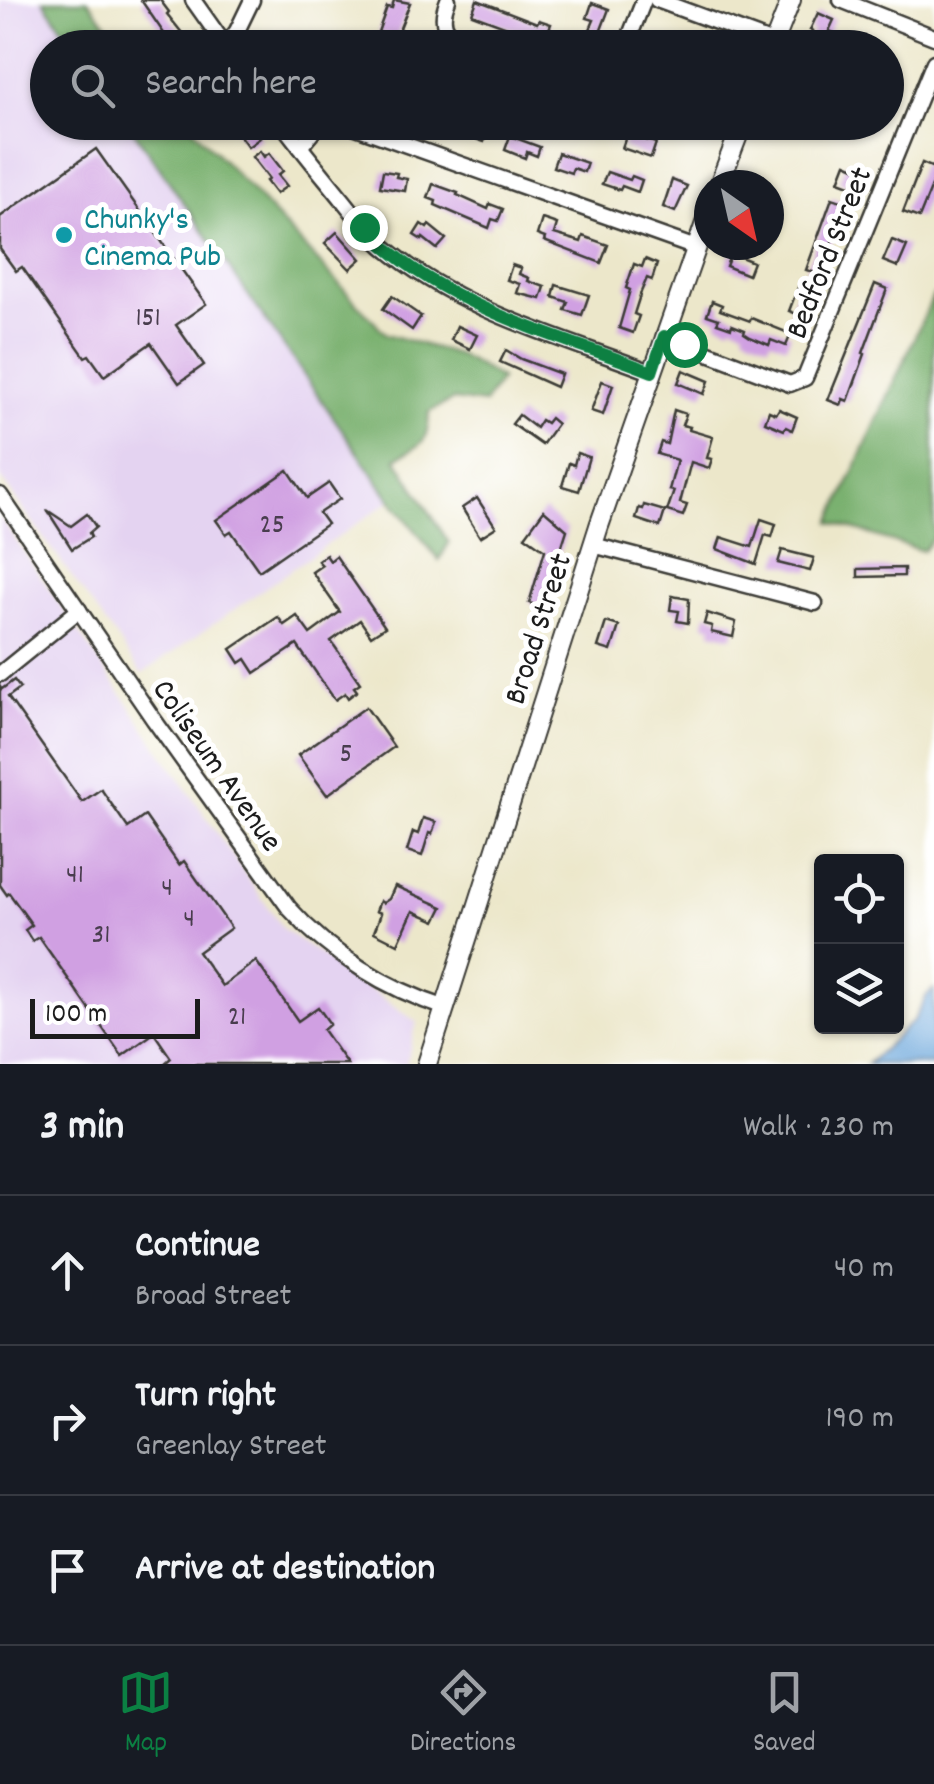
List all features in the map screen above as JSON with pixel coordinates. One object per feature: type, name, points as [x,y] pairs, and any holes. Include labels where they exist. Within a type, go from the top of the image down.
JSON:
[{"type":"main road","points":[[779,30],[792,0]]},
{"type":"main road","points":[[725,170],[736,140]]},
{"type":"main road","name":"Broad Street","points":[[428,1064],[593,545],[694,254]]},
{"type":"street","points":[[193,0],[215,30]]},
{"type":"street","points":[[238,30],[252,0]]},
{"type":"street","points":[[448,0],[442,15],[448,30]]},
{"type":"street","points":[[632,30],[644,0]]},
{"type":"street","points":[[657,0],[734,30]]},
{"type":"street","points":[[841,0],[934,37]]},
{"type":"street","name":"Bedford Street","points":[[904,135],[934,62]]},
{"type":"street","points":[[294,140],[380,244],[444,289],[517,322],[652,372]]},
{"type":"street","points":[[300,148],[306,140]]},
{"type":"street","points":[[393,140],[694,247]]},
{"type":"street","name":"Bedford Street","points":[[664,336],[790,384],[805,378],[902,140]]},
{"type":"street","name":"Coliseum Avenue","points":[[0,495],[269,882],[305,926],[341,954],[414,998],[446,1008]]},
{"type":"street","points":[[593,545],[815,603]]},
{"type":"street","points":[[0,674],[79,610]]},
{"type":"shaded area","points":[[0,0],[43,0],[64,30],[30,30],[30,140],[140,140],[391,500],[142,674],[0,477]]},
{"type":"shaded area","points":[[0,517],[283,929],[417,1022],[406,1064],[0,1064]]},
{"type":"green space","points":[[43,0],[88,0],[111,30],[64,30]]},
{"type":"green space","points":[[140,140],[204,140],[386,334],[459,355],[501,379],[484,404],[453,400],[429,412],[422,441],[396,458],[449,543],[439,560],[391,500]]},
{"type":"green space","points":[[934,294],[934,537],[923,551],[831,522]]},
{"type":"water","points":[[934,989],[934,1064],[867,1064],[899,1034],[904,1034]]},
{"type":"building","points":[[141,0],[160,0],[180,30],[162,30]]},
{"type":"building","points":[[394,0],[410,3],[399,30],[379,30],[387,7],[392,8]]},
{"type":"building","points":[[477,0],[537,23],[539,20],[551,24],[549,30],[515,30],[472,14]]},
{"type":"building","points":[[592,3],[609,9],[601,30],[590,30],[594,20],[587,18]]},
{"type":"building","points":[[818,13],[834,20],[829,30],[810,30]]},
{"type":"building","points":[[509,140],[540,147],[537,156],[527,152],[525,158],[505,150]]},
{"type":"building","points":[[625,140],[656,143],[651,158],[622,148]]},
{"type":"building","points":[[96,149],[206,304],[176,325],[204,365],[179,383],[151,343],[104,376],[89,355],[85,357],[22,267],[16,271],[0,249],[0,217]]},
{"type":"building","points":[[260,151],[264,157],[269,153],[283,171],[278,175],[287,186],[276,194],[252,157]]},
{"type":"building","points":[[558,153],[587,163],[584,172],[573,168],[571,173],[553,167]]},
{"type":"building","points":[[846,163],[862,170],[855,187],[839,181]]},
{"type":"building","points":[[922,163],[934,168],[934,181],[919,218],[903,212]]},
{"type":"building","points":[[383,171],[407,179],[405,191],[380,187]]},
{"type":"building","points":[[607,172],[642,180],[638,192],[602,184]]},
{"type":"building","points":[[672,180],[687,186],[675,212],[663,207]]},
{"type":"building","points":[[433,184],[488,209],[490,204],[503,209],[498,221],[492,219],[489,228],[435,205],[436,201],[428,198]]},
{"type":"building","points":[[832,198],[847,203],[819,274],[806,270]]},
{"type":"building","points":[[542,219],[557,224],[554,234],[581,242],[583,236],[608,245],[601,263],[544,241],[537,235]]},
{"type":"building","points":[[421,224],[427,228],[429,225],[446,239],[437,249],[414,235]]},
{"type":"building","points":[[337,232],[361,259],[350,269],[325,243]]},
{"type":"building","points":[[892,240],[907,246],[898,267],[883,261]]},
{"type":"building","points":[[645,259],[657,264],[652,280],[647,278],[641,292],[633,333],[619,328],[634,264],[642,267]]},
{"type":"building","points":[[728,260],[753,262],[748,275],[726,266]]},
{"type":"building","points":[[512,265],[521,268],[519,274],[528,281],[545,287],[541,299],[517,293],[520,284],[507,280]]},
{"type":"building","points":[[875,284],[887,289],[848,401],[843,399],[841,405],[828,400]]},
{"type":"building","points":[[556,285],[589,295],[582,315],[565,310],[568,302],[553,297]]},
{"type":"building","points":[[799,285],[808,289],[806,295],[810,296],[802,316],[789,311]]},
{"type":"building","points":[[392,296],[421,316],[412,330],[383,309]]},
{"type":"building","points":[[712,301],[722,305],[720,310],[791,334],[786,346],[771,340],[769,345],[750,337],[745,330],[717,323],[719,319],[707,315]]},
{"type":"building","points":[[457,326],[477,335],[470,349],[451,340]]},
{"type":"building","points":[[506,350],[561,374],[556,387],[500,362]]},
{"type":"building","points":[[683,370],[709,381],[704,394],[678,383]]},
{"type":"building","points":[[602,381],[613,385],[603,415],[591,411]]},
{"type":"building","points":[[779,409],[797,417],[792,430],[765,422],[769,411],[776,414]]},
{"type":"building","points":[[674,410],[686,414],[682,425],[690,427],[689,430],[713,437],[707,458],[712,459],[709,468],[691,462],[680,503],[687,505],[683,516],[667,511],[674,491],[669,490],[677,460],[657,454],[661,442],[667,444]]},
{"type":"building","points":[[519,415],[536,428],[541,420],[546,423],[550,418],[557,424],[542,445],[512,424]]},
{"type":"building","points":[[577,453],[589,457],[579,491],[562,486],[569,463],[574,465]]},
{"type":"building","points":[[288,470],[307,498],[329,483],[340,499],[319,513],[327,524],[259,571],[231,531],[226,534],[216,520]]},
{"type":"building","points":[[477,498],[496,527],[480,537],[462,508]]},
{"type":"building","points":[[644,505],[665,511],[660,527],[636,519]]},
{"type":"building","points":[[47,510],[71,526],[87,514],[96,527],[89,533],[91,537],[72,549]]},
{"type":"building","points":[[544,510],[567,530],[542,607],[529,603],[545,550],[525,536]]},
{"type":"building","points":[[761,519],[776,524],[772,537],[765,535],[756,564],[717,549],[721,537],[752,547]]},
{"type":"building","points":[[782,550],[814,558],[810,571],[778,563]]},
{"type":"building","points":[[326,555],[330,561],[336,556],[385,627],[371,636],[360,620],[331,641],[360,683],[348,698],[345,693],[335,700],[297,645],[255,673],[246,659],[240,663],[231,649],[278,617],[284,625],[297,616],[310,634],[340,612],[312,572],[322,565],[318,561]]},
{"type":"building","points":[[904,568],[904,576],[858,577],[858,569]]},
{"type":"building","points":[[672,596],[689,599],[688,623],[677,621],[679,611],[670,610]]},
{"type":"building","points":[[707,613],[736,622],[733,637],[711,632],[712,626],[704,624]]},
{"type":"building","points":[[606,622],[619,626],[611,651],[598,647]]},
{"type":"building","points":[[14,680],[20,688],[8,697],[82,802],[101,789],[128,828],[145,816],[179,865],[184,861],[231,928],[198,952],[222,986],[256,961],[298,1021],[318,1007],[330,1024],[323,1030],[347,1064],[164,1064],[171,1058],[154,1033],[122,1056],[39,937],[32,941],[25,930],[32,925],[0,885],[0,686],[2,689]]},
{"type":"building","points":[[366,707],[394,747],[327,795],[298,755]]},
{"type":"building","points":[[423,818],[436,822],[422,856],[407,851]]},
{"type":"building","points":[[395,886],[443,907],[436,921],[413,911],[398,944],[374,932],[381,913],[376,911],[380,901],[389,899]]},
{"type":"place","name":"Chunky's Cinema Pub","points":[[64,235]]},
{"type":"route","points":[[364,227],[380,244],[444,289],[517,322],[652,372],[664,336],[684,344]]}]
